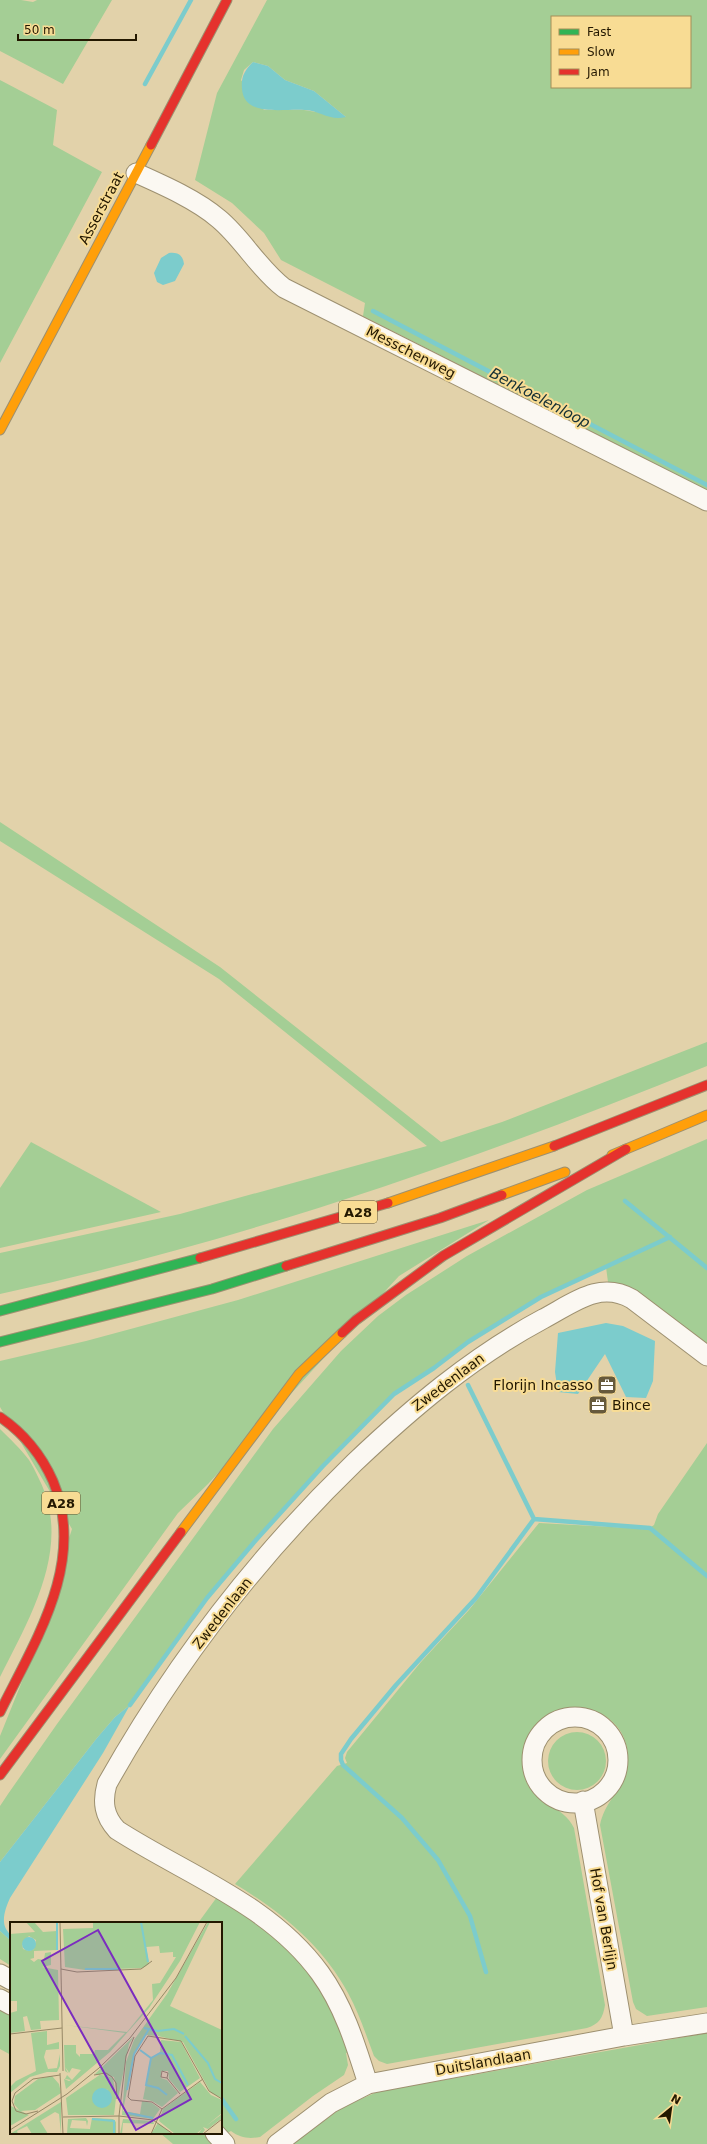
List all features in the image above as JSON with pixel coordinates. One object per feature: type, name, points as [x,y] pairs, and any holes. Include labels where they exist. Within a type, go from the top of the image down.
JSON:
[{"type":"main road","name":"Asserstraat","points":[[0,430],[227,0]]},
{"type":"main road","name":"A28","points":[[0,1311],[152,1273],[353,1213],[431,1188],[630,1117],[707,1085]]},
{"type":"main road","name":"A28","points":[[0,1342],[220,1286],[440,1218],[626,1149],[707,1115]]},
{"type":"main road","name":"A28","points":[[0,1774],[299,1374],[356,1320],[443,1256],[626,1149]]},
{"type":"main road","name":"A28","points":[[0,1417],[14,1426],[30,1442],[45,1461],[59,1498],[64,1519],[65,1540],[59,1576],[48,1608],[0,1712]]},
{"type":"street","name":"Messchenweg","points":[[136,173],[167,187],[220,219],[270,277],[284,288],[707,501]]},
{"type":"street","name":"Zwedenlaan","points":[[368,2084],[353,2038],[342,2012],[321,1974],[308,1958],[291,1939],[261,1915],[117,1830],[110,1822],[106,1814],[104,1795],[106,1784],[164,1691],[213,1622],[273,1549],[318,1498],[394,1425],[462,1369],[519,1332],[588,1295],[604,1291],[622,1293],[632,1299],[707,1356]]},
{"type":"street","points":[[573,1717],[586,1718],[598,1724],[608,1732],[615,1744],[618,1757],[617,1771],[611,1783],[602,1793],[589,1800],[583,1801],[574,1803],[560,1800],[547,1792],[538,1781],[533,1766],[533,1751],[538,1738],[548,1726],[560,1719],[573,1717]]},
{"type":"street","name":"Hof van Berlijn","points":[[583,1801],[624,2036]]},
{"type":"street","points":[[0,1974],[10,1979]]},
{"type":"street","points":[[0,1998],[10,2004]]},
{"type":"street","name":"Duitslandlaan","points":[[277,2144],[331,2103],[368,2084],[624,2036],[707,2023]]},
{"type":"street","points":[[216,2134],[225,2144]]},
{"type":"green space","points":[[0,0],[21,0],[33,2],[37,0],[112,0],[63,84],[0,51]]},
{"type":"green space","points":[[267,0],[707,0],[707,490],[363,316],[365,303],[281,260],[264,233],[232,203],[195,180],[217,93]],"holes":[[[253,62],[268,66],[285,80],[314,91],[346,117],[304,110],[264,110],[241,80],[244,70]]]},
{"type":"green space","points":[[0,80],[57,110],[53,145],[102,172],[0,363]]},
{"type":"green space","points":[[0,822],[220,967],[441,1142],[502,1122],[707,1042],[707,1066],[534,1133],[358,1195],[270,1223],[180,1249],[90,1273],[0,1294],[0,1253],[180,1214],[427,1146],[219,979],[0,841]]},
{"type":"green space","points":[[707,1139],[707,1346],[631,1288],[621,1284],[608,1282],[606,1267],[574,1280],[522,1307],[394,1394],[323,1466],[256,1540],[207,1598],[130,1705],[115,1717],[97,1738],[0,1862],[0,1806],[8,1794],[57,1724],[273,1429],[341,1351],[378,1316],[406,1295],[467,1256],[587,1190]]},
{"type":"green space","points":[[31,1142],[161,1212],[0,1248],[0,1188]]},
{"type":"green space","points":[[489,1220],[399,1276],[208,1484],[178,1513],[0,1759],[0,1736],[25,1674],[72,1529],[0,1407],[0,1361],[86,1341],[238,1300]]},
{"type":"green space","points":[[0,1429],[29,1460],[39,1479],[48,1504],[51,1530],[50,1555],[44,1581],[24,1630],[0,1677]]},
{"type":"green space","points":[[707,1443],[707,2007],[647,2016],[636,2009],[633,2002],[600,1825],[603,1815],[621,1785],[627,1769],[628,1759],[623,1735],[610,1719],[591,1710],[570,1709],[550,1714],[534,1727],[524,1747],[524,1774],[532,1791],[562,1813],[574,1828],[605,2005],[602,2017],[595,2025],[587,2028],[387,2064],[379,2061],[374,2056],[359,2016],[348,1993],[326,1960],[299,1931],[284,1918],[235,1884],[337,1766],[347,1763],[345,1758],[347,1752],[421,1662],[469,1610],[539,1523],[648,1529],[654,1525],[658,1514]]},
{"type":"green space","points":[[571,1732],[583,1732],[598,1740],[606,1755],[606,1767],[598,1782],[583,1790],[571,1790],[556,1782],[548,1767],[548,1755],[556,1740]]},
{"type":"green space","points":[[217,1897],[264,1927],[306,1968],[334,2011],[351,2052],[346,2053],[348,2065],[344,2075],[313,2096],[260,2137],[245,2137],[231,2131],[227,2133],[222,2128],[222,1922],[199,1922]]},
{"type":"green space","points":[[0,1931],[10,1940],[10,1965],[0,1959]]},
{"type":"green space","points":[[0,2003],[10,2008],[10,2054],[0,2049]]},
{"type":"green space","points":[[707,2033],[707,2144],[292,2144],[343,2107],[377,2092]]},
{"type":"green space","points":[[161,2134],[204,2134],[214,2144],[173,2144]]},
{"type":"water","points":[[253,62],[268,66],[285,80],[314,91],[346,117],[335,118],[305,110],[267,110],[250,104],[244,98],[242,81],[245,71]]},
{"type":"water","points":[[169,253],[180,255],[184,264],[175,281],[163,285],[157,282],[154,273],[161,258]]},
{"type":"water","points":[[606,1323],[623,1326],[655,1341],[653,1381],[646,1398],[626,1397],[605,1354],[578,1394],[558,1392],[555,1372],[558,1333]]},
{"type":"water","points":[[130,1705],[103,1753],[10,1898],[6,1909],[4,1922],[10,1936],[10,1940],[0,1931],[0,1862],[115,1717]]},
{"type":"waterway","points":[[145,84],[191,0]]},
{"type":"waterway","name":"Benkoelenloop","points":[[373,311],[707,485]]},
{"type":"waterway","points":[[625,1201],[707,1268]]},
{"type":"waterway","points":[[130,1705],[207,1598],[256,1540],[323,1466],[394,1394],[434,1368],[468,1342],[541,1297],[670,1237]]},
{"type":"waterway","points":[[468,1385],[534,1519],[650,1528],[707,1576]]},
{"type":"waterway","points":[[486,1972],[470,1916],[438,1860],[402,1818],[343,1765],[341,1754],[351,1739],[396,1685],[476,1598],[534,1519]]},
{"type":"waterway","points":[[222,2099],[236,2119]]},
{"type":"traffic: fast","points":[[0,1311],[200,1258]]},
{"type":"traffic: fast","points":[[0,1342],[212,1289],[286,1266]]},
{"type":"traffic: slow","points":[[0,430],[151,145]]},
{"type":"traffic: slow","points":[[612,1155],[707,1115]]},
{"type":"traffic: slow","points":[[388,1203],[554,1146]]},
{"type":"traffic: slow","points":[[502,1195],[565,1172]]},
{"type":"traffic: slow","points":[[181,1532],[299,1374],[342,1333]]},
{"type":"traffic: jam","points":[[151,145],[227,0]]},
{"type":"traffic: jam","points":[[554,1146],[707,1085]]},
{"type":"traffic: jam","points":[[342,1333],[356,1320],[443,1256],[626,1149]]},
{"type":"traffic: jam","points":[[286,1266],[440,1218],[502,1195]]},
{"type":"traffic: jam","points":[[200,1258],[388,1203]]},
{"type":"traffic: jam","points":[[0,1417],[25,1438],[38,1453],[48,1471],[53,1481],[62,1511],[64,1541],[60,1571],[52,1600],[41,1629],[0,1712]]},
{"type":"traffic: jam","points":[[0,1775],[181,1532]]},
{"type":"place","name":"Florijn Incasso","points":[[607,1385]]},
{"type":"place","name":"Bince","points":[[598,1405]]}]
